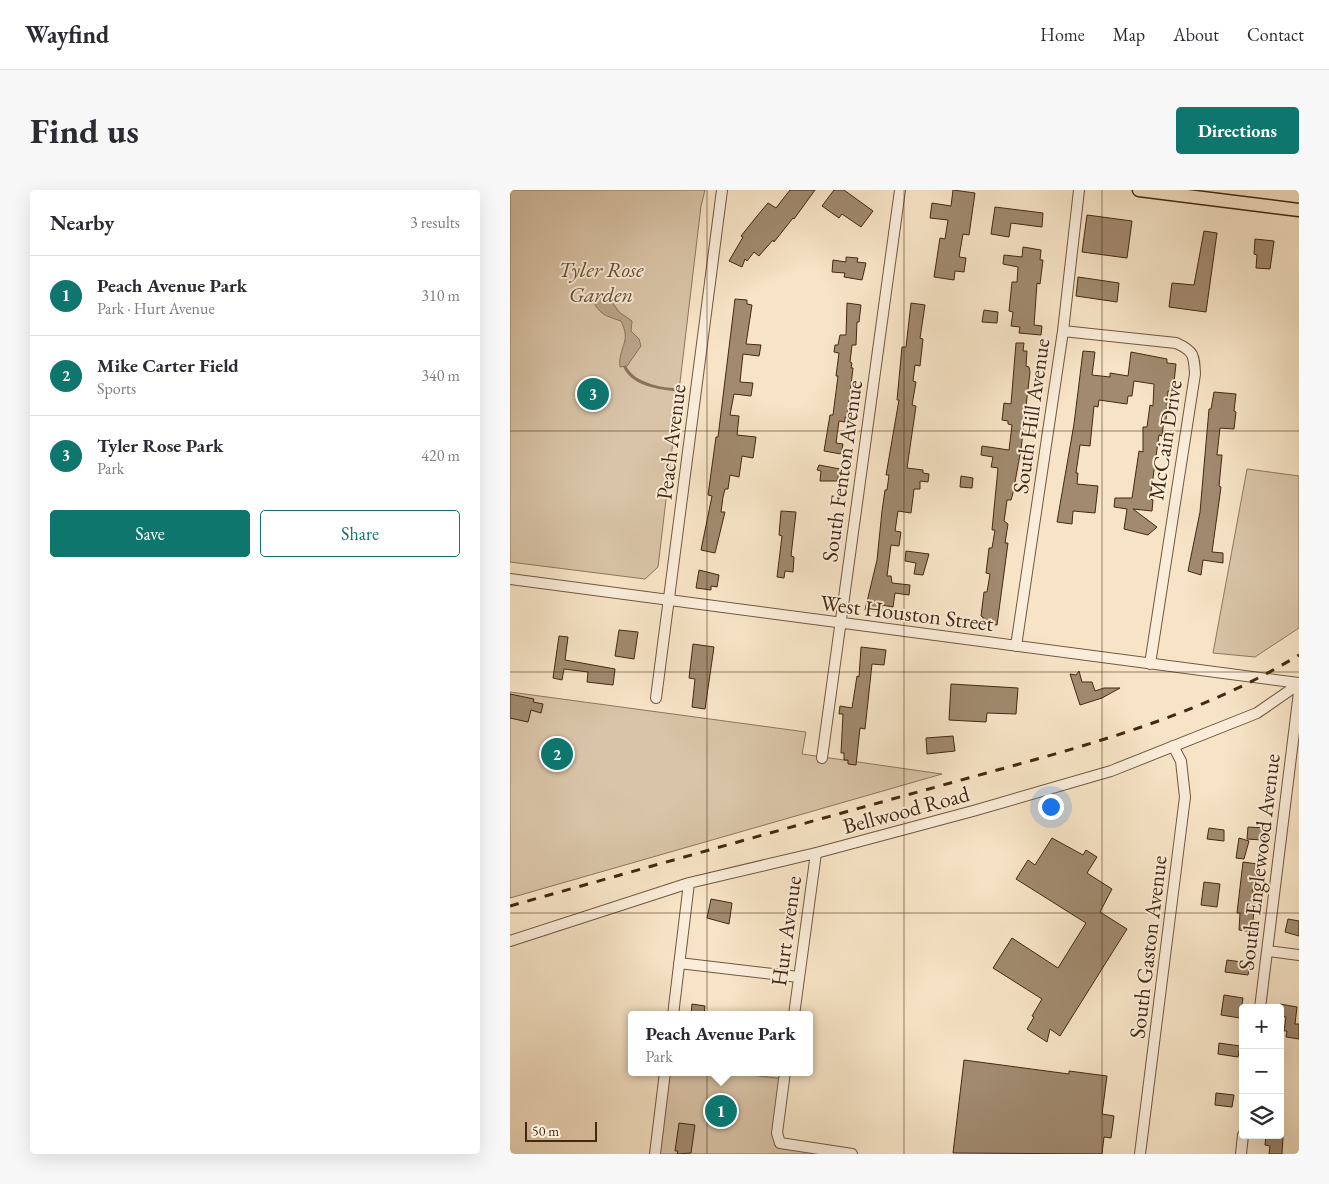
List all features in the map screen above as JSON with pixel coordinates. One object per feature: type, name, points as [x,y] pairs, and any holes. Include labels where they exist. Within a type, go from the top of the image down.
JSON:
[{"type":"main road","points":[[1139,190],[1299,210]]},
{"type":"street","name":"Peach Avenue","points":[[656,698],[722,190]]},
{"type":"street","name":"South Fenton Avenue","points":[[822,758],[839,623],[900,190]]},
{"type":"street","name":"South Hill Avenue","points":[[1016,646],[1063,331],[1079,190]]},
{"type":"street","name":"McCain Drive","points":[[1063,331],[1176,343],[1189,348],[1194,358],[1194,374],[1150,664]]},
{"type":"street","name":"West Houston Street","points":[[510,579],[1299,683]]},
{"type":"street","name":"Bellwood Road","points":[[510,941],[689,882],[816,853],[973,811],[1111,771],[1257,713],[1299,683]]},
{"type":"street","name":"South Englewood Avenue","points":[[1261,1004],[1299,692]]},
{"type":"street","name":"South Gaston Avenue","points":[[1140,1154],[1185,797],[1180,761],[1173,746]]},
{"type":"street","name":"Hurt Avenue","points":[[795,1011],[816,853]]},
{"type":"street","points":[[673,1011],[689,882]]},
{"type":"street","points":[[1268,951],[1299,955]]},
{"type":"street","points":[[679,963],[799,977]]},
{"type":"street","points":[[655,1154],[665,1076]]},
{"type":"street","points":[[784,1076],[777,1134],[780,1144],[852,1154]]},
{"type":"street","points":[[1241,1154],[1243,1139]]},
{"type":"green space","name":"Tyler Rose Garden","points":[[510,190],[705,190],[701,206],[658,567],[645,579],[510,562]]},
{"type":"green space","points":[[1247,469],[1299,476],[1299,628],[1255,657],[1213,653]]},
{"type":"green space","points":[[510,692],[806,732],[802,754],[942,774],[510,898]]},
{"type":"green space","points":[[665,1076],[760,1076],[784,1079],[780,1143],[851,1154],[655,1154]]},
{"type":"shaded area","points":[[597,295],[610,299],[619,312],[632,321],[631,331],[639,339],[641,346],[627,366],[620,367],[625,340],[624,328],[621,321],[600,312],[595,305]]},
{"type":"building","points":[[790,190],[815,190],[794,219],[759,256],[754,252],[747,261],[745,259],[742,267],[729,261],[743,237],[741,236],[768,203],[776,208]]},
{"type":"building","points":[[834,190],[844,190],[873,211],[861,227],[842,214],[839,218],[822,206]]},
{"type":"building","points":[[953,190],[975,193],[969,235],[963,234],[959,257],[966,258],[964,272],[955,271],[954,280],[934,277],[940,238],[945,239],[948,220],[930,218],[932,203],[951,206]]},
{"type":"building","points":[[995,207],[1043,213],[1042,227],[1011,223],[1009,237],[991,234]]},
{"type":"building","points":[[1087,215],[1132,221],[1127,258],[1082,252]]},
{"type":"building","points":[[1204,231],[1217,233],[1206,312],[1169,307],[1172,283],[1194,285]]},
{"type":"building","points":[[1255,239],[1274,241],[1270,269],[1256,268],[1257,255],[1254,254]]},
{"type":"building","points":[[1023,247],[1041,250],[1040,260],[1043,260],[1040,284],[1037,283],[1034,325],[1042,326],[1041,335],[1019,333],[1020,327],[1011,326],[1013,312],[1009,311],[1012,282],[1017,282],[1018,267],[1003,264],[1004,255],[1022,257]]},
{"type":"building","points":[[846,257],[858,258],[857,262],[866,263],[862,280],[844,277],[845,273],[832,272],[833,260],[846,262]]},
{"type":"building","points":[[1078,277],[1119,283],[1117,302],[1076,296]]},
{"type":"building","points":[[735,299],[747,300],[747,304],[752,305],[746,344],[761,345],[759,356],[743,354],[740,382],[753,383],[751,396],[734,394],[730,415],[739,416],[737,435],[756,437],[753,458],[742,456],[739,477],[730,475],[728,489],[725,489],[721,512],[725,512],[715,553],[701,550],[712,496],[708,495],[716,437],[718,437]]},
{"type":"building","points":[[847,303],[861,305],[859,322],[857,322],[856,345],[852,345],[850,362],[852,363],[851,368],[853,368],[847,418],[845,417],[845,422],[839,421],[836,443],[843,444],[841,454],[824,451],[830,415],[833,415],[838,376],[836,376],[839,353],[834,352],[835,345],[838,345],[840,335],[846,335]]},
{"type":"building","points":[[911,303],[925,305],[920,338],[923,339],[920,366],[915,365],[913,381],[916,382],[912,405],[916,406],[907,468],[923,470],[923,473],[929,474],[928,482],[920,481],[920,489],[914,489],[911,513],[898,511],[895,531],[901,532],[899,546],[891,545],[887,576],[891,576],[892,583],[910,585],[909,595],[895,593],[893,607],[882,605],[881,612],[865,610],[877,560],[882,511],[889,475],[886,475],[899,400],[897,400],[902,347],[906,347]]},
{"type":"building","points":[[984,310],[998,312],[997,323],[982,322]]},
{"type":"building","points":[[1016,343],[1024,343],[1023,351],[1027,351],[1026,366],[1029,367],[1030,372],[1021,449],[1013,493],[1011,500],[1007,500],[1004,521],[1008,524],[1005,543],[1008,543],[997,625],[983,623],[983,617],[981,616],[984,592],[987,592],[990,574],[986,573],[989,548],[992,548],[995,530],[992,530],[998,468],[991,467],[993,457],[981,455],[982,446],[1009,450],[1012,425],[1008,424],[1008,421],[1002,420],[1004,403],[1011,404]]},
{"type":"building","points":[[1083,351],[1095,352],[1092,375],[1110,377],[1110,373],[1128,376],[1131,352],[1167,359],[1167,363],[1176,364],[1173,391],[1168,391],[1166,420],[1164,420],[1162,436],[1159,435],[1150,499],[1153,500],[1152,511],[1133,509],[1157,527],[1148,535],[1124,529],[1127,509],[1114,507],[1115,498],[1132,498],[1139,451],[1143,452],[1143,427],[1147,427],[1150,405],[1153,406],[1154,384],[1134,381],[1132,396],[1128,396],[1127,404],[1099,400],[1098,407],[1094,406],[1090,446],[1080,445],[1076,473],[1078,473],[1077,484],[1098,486],[1095,513],[1073,511],[1072,524],[1057,522],[1074,424]]},
{"type":"building","points":[[1214,392],[1236,394],[1234,411],[1236,412],[1234,429],[1220,428],[1217,455],[1222,455],[1219,486],[1221,487],[1212,552],[1223,553],[1223,563],[1203,560],[1201,575],[1188,571],[1200,512],[1209,409],[1211,409]]},
{"type":"building","points":[[819,465],[840,469],[837,481],[820,481],[821,471],[817,470]]},
{"type":"building","points":[[961,476],[973,478],[972,488],[960,487]]},
{"type":"building","points":[[781,511],[796,512],[791,556],[794,557],[793,572],[785,571],[784,578],[777,577],[782,536],[779,535]]},
{"type":"building","points":[[906,551],[929,554],[923,575],[914,574],[916,563],[905,561]]},
{"type":"building","points":[[699,570],[719,575],[717,587],[711,586],[711,590],[696,588]]},
{"type":"building","points":[[619,630],[638,632],[634,659],[615,656]]},
{"type":"building","points":[[559,636],[568,637],[565,660],[615,669],[613,685],[587,682],[588,672],[564,669],[562,680],[553,678]]},
{"type":"building","points":[[693,644],[714,647],[705,709],[692,707],[695,679],[689,678]]},
{"type":"building","points":[[861,647],[886,650],[884,665],[872,664],[865,729],[860,728],[856,765],[848,764],[848,760],[844,760],[844,753],[841,753],[843,714],[839,714],[840,706],[852,708],[857,676],[859,677]]},
{"type":"building","points":[[1079,671],[1082,682],[1092,682],[1095,691],[1104,688],[1120,688],[1102,698],[1080,705],[1070,674],[1076,675]]},
{"type":"building","points":[[951,684],[1018,688],[1016,714],[987,713],[986,722],[949,720]]},
{"type":"building","points":[[510,694],[534,699],[533,702],[543,704],[541,713],[531,710],[528,722],[510,718]]},
{"type":"building","points":[[953,736],[955,751],[927,754],[926,738]]},
{"type":"building","points":[[1248,827],[1266,828],[1265,838],[1262,837],[1262,840],[1247,839]]},
{"type":"building","points":[[1209,828],[1224,830],[1224,841],[1207,839]]},
{"type":"building","points":[[1052,838],[1083,855],[1086,850],[1097,857],[1087,873],[1112,889],[1100,912],[1127,929],[1060,1036],[1050,1029],[1047,1042],[1027,1029],[1042,999],[993,968],[1012,938],[1058,968],[1086,923],[1016,879],[1028,860],[1035,865]]},
{"type":"building","points":[[1239,838],[1249,841],[1244,859],[1236,858]]},
{"type":"building","points":[[1243,862],[1258,864],[1252,892],[1256,892],[1253,920],[1257,921],[1255,932],[1239,930],[1240,913],[1237,913]]},
{"type":"building","points":[[1204,882],[1220,884],[1217,907],[1201,905]]},
{"type":"building","points":[[711,899],[732,903],[729,924],[707,918]]},
{"type":"building","points":[[1288,919],[1299,921],[1299,936],[1285,932]]},
{"type":"building","points":[[1227,960],[1250,963],[1248,975],[1225,972]]},
{"type":"building","points":[[1224,995],[1243,998],[1242,1004],[1239,1004],[1239,1018],[1221,1015]]},
{"type":"building","points":[[692,1004],[705,1006],[704,1011],[691,1011]]},
{"type":"building","points":[[1284,1005],[1297,1007],[1295,1024],[1299,1024],[1299,1039],[1286,1037],[1287,1031],[1284,1031],[1286,1017],[1284,1017]]},
{"type":"building","points":[[1219,1043],[1239,1046],[1238,1057],[1218,1054]]},
{"type":"building","points":[[964,1060],[1069,1074],[1069,1071],[1107,1076],[1102,1114],[1114,1116],[1111,1138],[1104,1137],[1102,1154],[953,1153]]},
{"type":"building","points":[[1216,1093],[1234,1095],[1232,1107],[1215,1105]]},
{"type":"building","points":[[679,1123],[695,1125],[691,1153],[677,1154],[678,1151],[675,1151]]},
{"type":"building","points":[[1266,1139],[1283,1139],[1282,1154],[1269,1154],[1270,1146],[1265,1145]]},
{"type":"waterway","points":[[625,367],[635,379],[643,383],[660,388],[685,390]]},
{"type":"railway","points":[[510,906],[1076,748],[1168,717],[1213,699],[1257,679],[1299,655]]},
{"type":"place","name":"Tyler Rose Park","points":[[593,394]]},
{"type":"place","name":"Mike Carter Field","points":[[557,754]]},
{"type":"place","name":"Peach Avenue Park","points":[[721,1111]]}]
